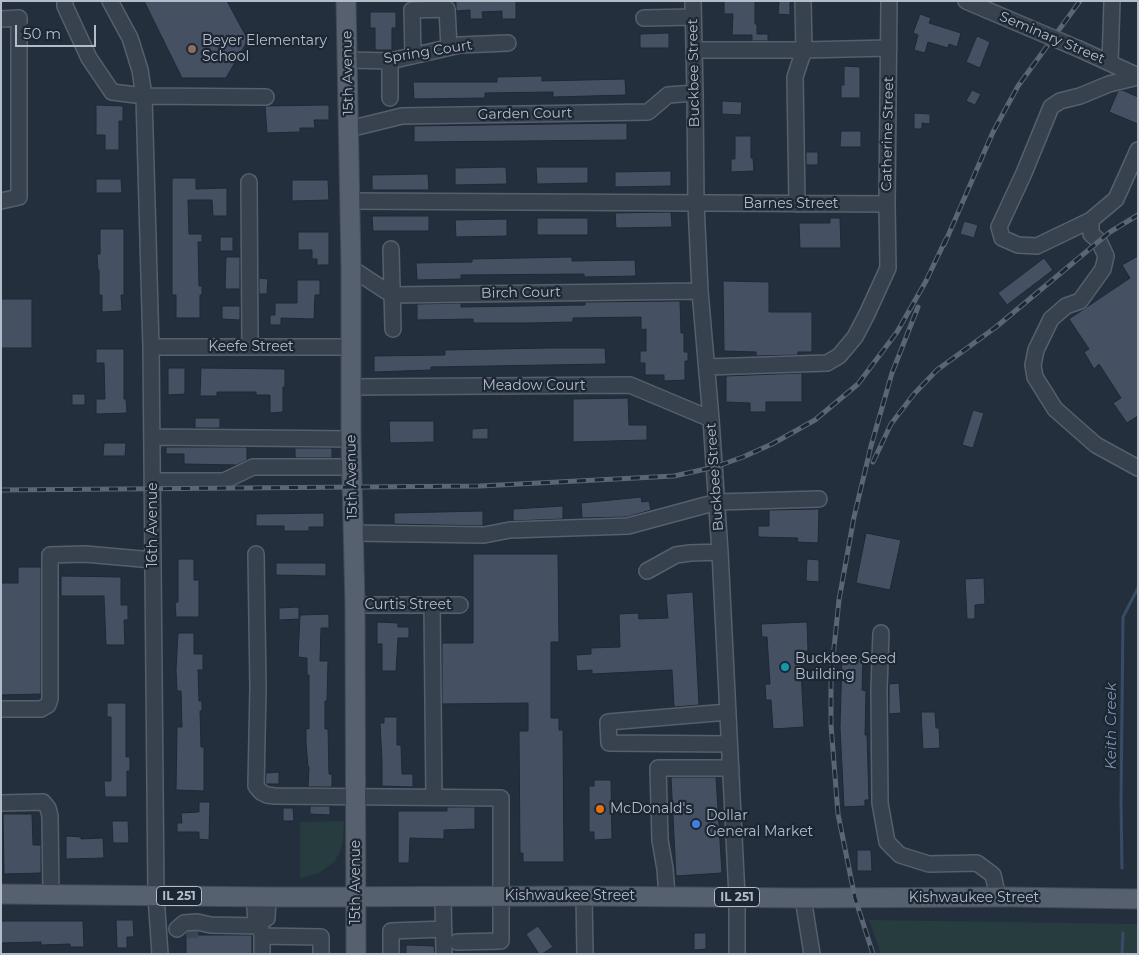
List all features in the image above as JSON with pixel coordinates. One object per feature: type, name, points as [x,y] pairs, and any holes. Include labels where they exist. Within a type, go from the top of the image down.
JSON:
[{"type":"main road","name":"15th Avenue","points":[[346,1],[351,268],[351,468],[355,605],[356,954]]},
{"type":"main road","name":"Kishwaukee Street","points":[[1,894],[261,897],[667,896],[1138,899]]},
{"type":"street","points":[[65,1],[65,6],[89,58],[112,92],[144,96],[266,97]]},
{"type":"street","name":"16th Avenue","points":[[110,1],[130,38],[140,70],[144,96],[151,347],[156,896],[160,954]]},
{"type":"street","name":"Buckbee Street","points":[[693,1],[696,204],[700,291],[720,552],[737,897],[737,954]]},
{"type":"street","points":[[797,204],[795,77],[804,50],[803,1]]},
{"type":"street","name":"Catherine Street","points":[[707,367],[828,362],[839,356],[855,337],[888,268],[889,1]]},
{"type":"street","name":"Seminary Street","points":[[966,1],[1138,76]]},
{"type":"street","points":[[1110,63],[1112,1]]},
{"type":"street","points":[[413,56],[412,10],[447,9],[449,48]]},
{"type":"street","points":[[644,18],[693,17]]},
{"type":"street","points":[[1,19],[18,18],[19,197],[1,201]]},
{"type":"street","name":"Spring Court","points":[[348,60],[390,61],[460,45],[508,43]]},
{"type":"street","points":[[694,50],[889,48]]},
{"type":"street","points":[[390,61],[390,98]]},
{"type":"street","points":[[1138,76],[1060,101],[1051,107],[1024,173],[999,226],[1002,238],[1018,245],[1037,246],[1090,220],[1116,199],[1138,150]]},
{"type":"street","name":"Garden Court","points":[[349,129],[402,116],[648,112],[668,94],[695,93]]},
{"type":"street","points":[[249,182],[250,347]]},
{"type":"street","points":[[350,201],[696,204]]},
{"type":"street","name":"Barnes Street","points":[[696,204],[887,204]]},
{"type":"street","points":[[1090,220],[1091,234],[1099,241],[1106,256],[1102,268],[1080,301],[1066,306],[1051,319],[1036,350],[1033,365],[1035,378],[1055,409],[1096,445],[1138,468]]},
{"type":"street","points":[[391,249],[393,330]]},
{"type":"street","points":[[351,268],[392,295]]},
{"type":"street","name":"Birch Court","points":[[392,295],[700,291]]},
{"type":"street","name":"Keefe Street","points":[[151,347],[351,346]]},
{"type":"street","name":"Meadow Court","points":[[351,387],[630,385],[711,420]]},
{"type":"street","points":[[152,438],[351,439]]},
{"type":"street","points":[[264,440],[264,467]]},
{"type":"street","points":[[152,481],[224,480],[253,467],[351,468]]},
{"type":"street","points":[[353,533],[484,535],[510,530],[628,526],[717,502],[819,499]]},
{"type":"street","points":[[648,570],[676,555],[720,552]]},
{"type":"street","points":[[1,709],[41,709],[48,705],[50,699],[50,555],[85,554],[153,560]]},
{"type":"street","points":[[256,554],[258,688],[256,786],[261,792],[276,796],[501,798],[501,941],[457,942]]},
{"type":"street","name":"Curtis Street","points":[[355,605],[460,604]]},
{"type":"street","points":[[432,605],[434,797]]},
{"type":"street","points":[[881,633],[879,688],[880,803],[887,842],[900,856],[929,864],[977,863],[993,875],[998,897]]},
{"type":"street","points":[[728,712],[608,722],[609,743],[730,744]]},
{"type":"street","points":[[667,896],[660,840],[658,768],[731,768]]},
{"type":"street","points":[[1,803],[43,802],[48,808],[50,816],[51,895]]},
{"type":"street","points":[[443,896],[444,954]]},
{"type":"street","points":[[584,896],[585,954]]},
{"type":"street","points":[[261,897],[267,918],[261,928],[262,954]]},
{"type":"street","points":[[803,898],[812,954]]},
{"type":"street","points":[[159,929],[261,928],[321,937],[321,954]]},
{"type":"street","points":[[391,954],[391,930],[444,930]]},
{"type":"green space","points":[[344,821],[343,841],[340,852],[334,862],[319,873],[300,878],[300,822]]},
{"type":"green space","points":[[869,920],[1138,924],[1138,954],[881,954]]},
{"type":"building","points":[[144,1],[227,1],[248,40],[226,78],[182,78]]},
{"type":"building","points":[[456,1],[516,1],[516,19],[502,19],[502,11],[482,12],[483,19],[470,19],[470,10],[456,11]]},
{"type":"building","points":[[724,1],[755,1],[757,34],[768,34],[768,41],[752,41],[752,35],[732,35],[733,14],[724,14]]},
{"type":"building","points":[[779,1],[790,1],[790,15],[778,14]]},
{"type":"building","points":[[370,12],[396,12],[396,28],[392,28],[392,50],[375,50],[375,28],[370,28]]},
{"type":"building","points":[[920,14],[931,18],[929,23],[961,33],[957,47],[949,44],[948,48],[928,42],[925,53],[914,50],[918,35],[913,33]]},
{"type":"building","points":[[669,33],[669,48],[640,48],[640,34]]},
{"type":"building","points":[[977,36],[990,42],[980,68],[966,62]]},
{"type":"building","points":[[844,66],[860,67],[860,98],[841,98],[841,85],[844,85]]},
{"type":"building","points":[[542,76],[542,81],[625,79],[626,95],[553,97],[553,92],[485,93],[485,98],[414,99],[413,82],[497,82],[497,77]]},
{"type":"building","points":[[972,90],[981,94],[975,105],[966,101]]},
{"type":"building","points":[[1122,90],[1138,97],[1138,124],[1109,112],[1118,91]]},
{"type":"building","points":[[722,101],[742,102],[741,115],[722,114]]},
{"type":"building","points":[[96,105],[123,106],[123,121],[119,121],[119,150],[105,150],[105,135],[96,135]]},
{"type":"building","points":[[329,105],[329,120],[314,120],[315,128],[300,128],[300,132],[267,133],[265,106]]},
{"type":"building","points":[[914,113],[930,114],[930,124],[922,123],[922,129],[914,129]]},
{"type":"building","points":[[627,123],[627,140],[414,142],[414,126]]},
{"type":"building","points":[[841,131],[861,131],[861,147],[840,147]]},
{"type":"building","points":[[735,136],[751,136],[751,158],[753,158],[754,171],[731,172],[731,159],[735,159]]},
{"type":"building","points":[[806,152],[818,152],[818,165],[806,165]]},
{"type":"building","points":[[506,167],[507,184],[455,185],[455,168]]},
{"type":"building","points":[[536,167],[588,167],[588,183],[537,184]]},
{"type":"building","points":[[671,171],[671,186],[615,187],[615,172]]},
{"type":"building","points":[[428,174],[429,190],[372,190],[372,175]]},
{"type":"building","points":[[172,178],[196,178],[196,189],[227,188],[227,216],[213,216],[212,200],[188,200],[189,234],[202,234],[202,242],[198,242],[199,286],[202,286],[200,318],[176,318],[176,295],[172,295]]},
{"type":"building","points":[[96,179],[121,179],[122,193],[96,193]]},
{"type":"building","points":[[292,180],[328,180],[329,200],[292,201]]},
{"type":"building","points":[[671,212],[672,227],[616,228],[615,213]]},
{"type":"building","points":[[372,216],[429,216],[429,231],[373,231]]},
{"type":"building","points":[[537,218],[588,218],[588,235],[537,235]]},
{"type":"building","points":[[830,218],[840,218],[841,248],[800,248],[799,223],[830,223]]},
{"type":"building","points":[[507,219],[507,236],[456,237],[455,220]]},
{"type":"building","points":[[964,221],[978,225],[974,238],[960,234]]},
{"type":"building","points":[[100,229],[124,229],[124,295],[121,295],[122,311],[102,312],[102,295],[99,295],[97,254],[100,254]]},
{"type":"building","points":[[298,232],[329,232],[329,265],[317,265],[317,259],[312,259],[312,250],[298,250]]},
{"type":"building","points":[[220,237],[233,237],[233,251],[220,251]]},
{"type":"building","points":[[1138,256],[1138,416],[1127,423],[1113,403],[1121,398],[1099,364],[1094,369],[1084,352],[1089,349],[1069,319],[1130,278],[1122,265]]},
{"type":"building","points":[[226,257],[240,257],[240,289],[225,289]]},
{"type":"building","points":[[572,257],[572,261],[635,260],[636,276],[584,277],[584,274],[461,275],[461,279],[417,280],[416,263],[472,262],[472,259]]},
{"type":"building","points":[[1044,258],[1053,270],[1007,305],[998,293]]},
{"type":"building","points":[[259,278],[268,279],[267,294],[259,294]]},
{"type":"building","points":[[297,280],[320,280],[320,295],[315,295],[314,319],[281,318],[281,325],[270,325],[270,315],[275,315],[275,303],[297,303]]},
{"type":"building","points":[[723,281],[769,282],[769,312],[812,312],[812,352],[798,352],[798,355],[756,356],[756,352],[724,351]]},
{"type":"building","points":[[1,299],[32,299],[32,348],[1,348]]},
{"type":"building","points":[[680,301],[681,333],[684,333],[684,352],[688,352],[688,361],[685,361],[685,380],[664,381],[664,375],[645,375],[645,363],[640,363],[640,351],[646,351],[646,329],[641,330],[641,317],[573,318],[573,322],[529,323],[473,323],[473,319],[417,320],[417,304],[461,303],[461,307],[585,305],[585,302]]},
{"type":"building","points":[[222,306],[240,306],[240,320],[222,319]]},
{"type":"building","points":[[605,348],[606,364],[431,367],[431,370],[374,372],[374,356],[445,355],[445,350]]},
{"type":"building","points":[[96,349],[124,349],[124,399],[126,399],[127,413],[96,414],[96,399],[105,399],[104,363],[96,363]]},
{"type":"building","points":[[168,368],[185,368],[185,394],[168,395]]},
{"type":"building","points":[[201,368],[285,369],[283,412],[270,413],[270,395],[256,395],[256,392],[217,392],[217,396],[200,396]]},
{"type":"building","points":[[802,373],[802,402],[766,402],[766,412],[750,412],[750,403],[726,402],[726,376]]},
{"type":"building","points":[[72,394],[85,394],[85,405],[72,405]]},
{"type":"building","points":[[628,398],[629,425],[647,425],[647,440],[573,442],[573,399]]},
{"type":"building","points":[[973,410],[984,413],[973,448],[962,445]]},
{"type":"building","points":[[195,418],[220,418],[220,428],[195,428]]},
{"type":"building","points":[[389,421],[434,421],[434,442],[390,443]]},
{"type":"building","points":[[488,428],[488,439],[472,439],[472,429]]},
{"type":"building","points":[[104,443],[126,443],[125,456],[103,456]]},
{"type":"building","points":[[166,447],[247,447],[247,460],[237,465],[184,464],[184,454],[166,454]]},
{"type":"building","points":[[295,448],[332,448],[332,458],[295,458]]},
{"type":"building","points":[[641,497],[642,502],[649,501],[651,510],[627,517],[582,518],[581,503]]},
{"type":"building","points":[[563,506],[563,519],[513,521],[513,509]]},
{"type":"building","points":[[819,509],[818,543],[797,542],[798,538],[758,537],[758,526],[769,526],[769,510]]},
{"type":"building","points":[[483,511],[483,526],[394,524],[394,513]]},
{"type":"building","points":[[324,513],[324,527],[309,527],[309,531],[284,531],[284,526],[256,526],[256,514]]},
{"type":"building","points":[[866,533],[901,540],[890,590],[856,583]]},
{"type":"building","points":[[473,554],[558,554],[559,642],[551,642],[551,718],[559,718],[559,730],[563,730],[564,862],[523,862],[523,853],[520,853],[519,731],[528,731],[528,703],[442,704],[442,643],[473,643]]},
{"type":"building","points":[[178,559],[194,559],[194,580],[199,580],[199,617],[176,617]]},
{"type":"building","points":[[807,559],[819,560],[819,582],[806,581]]},
{"type":"building","points":[[276,563],[326,563],[326,576],[276,575]]},
{"type":"building","points":[[18,567],[41,567],[41,694],[1,695],[1,583],[18,583]]},
{"type":"building","points":[[61,576],[121,577],[121,605],[128,605],[128,620],[124,620],[125,645],[106,645],[104,596],[61,596]]},
{"type":"building","points":[[984,578],[985,604],[975,605],[975,619],[967,619],[965,579]]},
{"type":"building","points":[[693,592],[699,705],[674,707],[672,670],[592,674],[592,670],[577,671],[576,655],[591,654],[591,648],[620,647],[619,614],[638,613],[639,619],[668,618],[666,594]]},
{"type":"building","points":[[299,607],[299,619],[279,620],[279,608]]},
{"type":"building","points":[[329,614],[329,628],[321,628],[320,661],[328,661],[325,729],[328,729],[329,774],[332,774],[332,787],[308,787],[309,767],[306,728],[309,729],[309,675],[307,675],[307,658],[298,657],[300,615]]},
{"type":"building","points":[[377,622],[398,623],[398,627],[409,627],[409,638],[398,638],[396,671],[382,671],[382,644],[377,644]]},
{"type":"building","name":"Buckbee Seed Building","points":[[807,622],[808,651],[800,651],[804,727],[773,729],[771,700],[766,700],[765,684],[770,684],[767,637],[762,637],[761,624]]},
{"type":"building","points":[[178,633],[194,633],[194,654],[203,654],[203,670],[198,670],[199,701],[202,701],[202,711],[200,711],[201,747],[204,747],[204,791],[176,790],[177,727],[182,727],[181,691],[177,691],[176,670]]},
{"type":"building","points":[[842,657],[863,658],[862,690],[866,691],[865,735],[867,735],[869,800],[865,800],[865,806],[844,807],[840,727]]},
{"type":"building","points":[[899,683],[901,713],[889,714],[889,684]]},
{"type":"building","points":[[107,703],[126,703],[126,757],[130,757],[130,771],[127,771],[127,797],[105,797],[104,781],[111,781],[111,717],[107,717]]},
{"type":"building","points":[[921,712],[935,712],[936,728],[939,728],[940,748],[923,749]]},
{"type":"building","points":[[384,717],[397,717],[397,745],[401,745],[402,774],[413,774],[413,787],[382,786],[380,723],[384,723]]},
{"type":"building","points":[[279,772],[279,784],[265,783],[266,773]]},
{"type":"building","name":"Dollar General Market","points":[[671,777],[716,777],[722,873],[676,876]]},
{"type":"building","name":"McDonald's","points":[[594,780],[611,780],[612,839],[594,840],[594,832],[589,832],[589,786],[594,786]]},
{"type":"building","points":[[199,802],[210,802],[209,840],[199,839],[199,832],[177,832],[177,823],[182,823],[181,813],[199,812]]},
{"type":"building","points":[[310,806],[330,806],[330,815],[310,814]]},
{"type":"building","points":[[447,807],[475,807],[475,829],[444,830],[444,839],[410,838],[409,863],[398,863],[398,811],[447,811]]},
{"type":"building","points":[[283,808],[293,808],[294,821],[283,821]]},
{"type":"building","points":[[3,814],[32,814],[33,845],[41,845],[41,873],[4,874]]},
{"type":"building","points":[[112,821],[128,821],[129,843],[113,843]]},
{"type":"building","points":[[66,836],[81,837],[81,839],[103,838],[104,858],[66,859]]},
{"type":"building","points":[[857,850],[871,850],[872,871],[857,871]]},
{"type":"building","points":[[116,920],[133,920],[134,937],[127,937],[127,948],[117,948]]},
{"type":"building","points":[[1,921],[83,921],[84,947],[70,947],[70,944],[41,945],[41,942],[1,943]]},
{"type":"building","points":[[538,926],[553,947],[542,954],[539,954],[526,934]]},
{"type":"building","points":[[188,932],[198,932],[198,935],[252,935],[252,954],[186,954],[186,934]]},
{"type":"building","points":[[694,933],[706,933],[706,949],[694,950]]},
{"type":"building","points":[[406,945],[434,946],[435,954],[406,954]]},
{"type":"waterway","name":"Keith Creek","points":[[1122,868],[1123,617],[1138,588]]},
{"type":"waterway","name":"Keith Creek","points":[[1122,954],[1123,933]]},
{"type":"tunnel","points":[[186,931],[198,930]]},
{"type":"railway","points":[[944,245],[993,132],[1018,86],[1080,1]]},
{"type":"railway","points":[[873,462],[891,424],[914,394],[937,370],[996,327],[1110,232],[1138,215]]},
{"type":"railway","points":[[1,490],[480,486],[674,476],[715,467],[772,444],[815,420],[858,384],[897,332],[926,281],[946,239]]},
{"type":"railway","points":[[873,954],[855,898],[838,814],[831,725],[831,677],[839,600],[854,517],[871,446],[892,373],[918,307]]},
{"type":"place","name":"Beyer Elementary School","points":[[192,49]]},
{"type":"place","name":"Buckbee Seed Building","points":[[785,667]]},
{"type":"place","name":"McDonald's","points":[[600,809]]},
{"type":"place","name":"Dollar General Market","points":[[696,824]]}]
